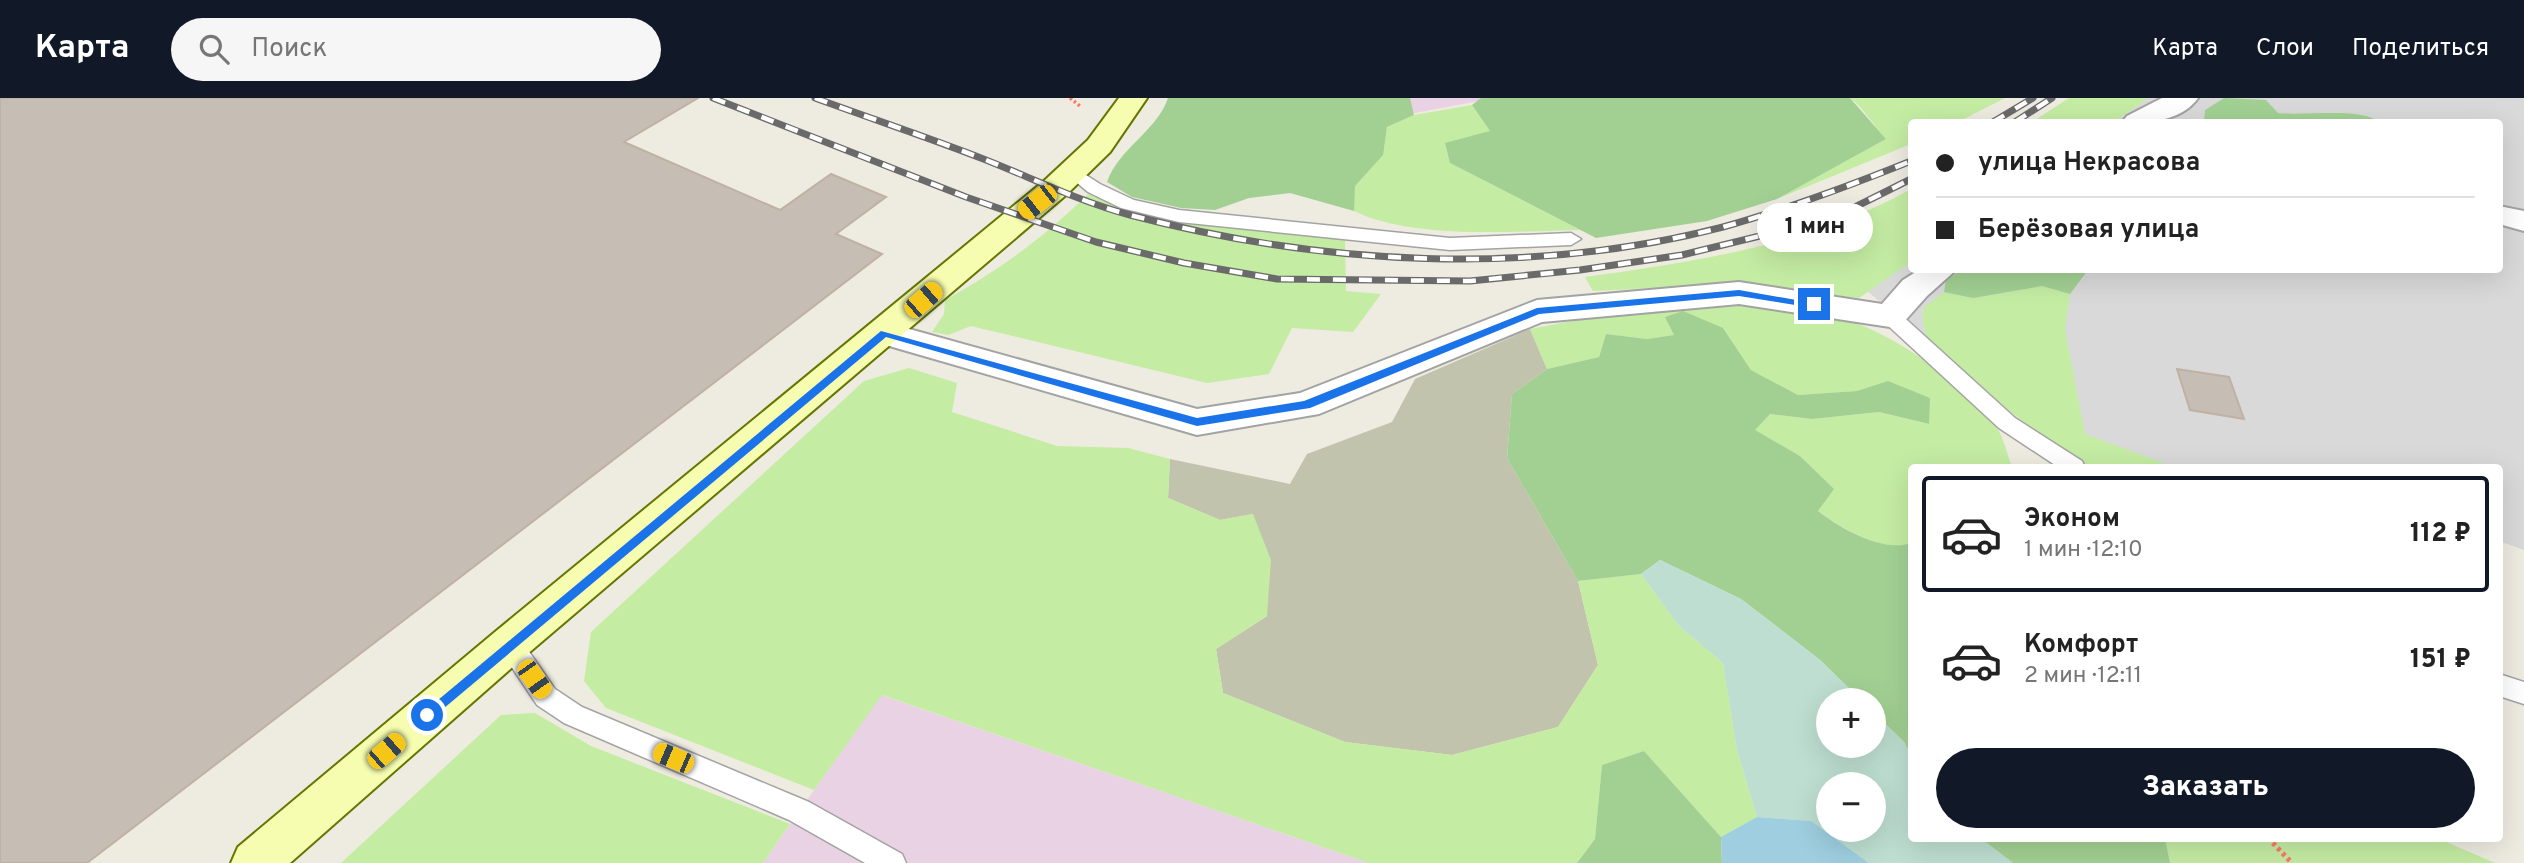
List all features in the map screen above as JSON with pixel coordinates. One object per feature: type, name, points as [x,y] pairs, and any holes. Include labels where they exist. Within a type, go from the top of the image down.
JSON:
[{"type":"main road","points":[[255,863],[510,644],[884,333],[1072,171],[1099,146],[1133,98]]},
{"type":"street","points":[[2143,119],[2184,98]]},
{"type":"street","points":[[2503,216],[2524,221]]},
{"type":"street","points":[[884,333],[1197,422],[1306,405],[1537,311],[1739,293],[1890,316],[1915,288],[1936,273]]},
{"type":"lane","points":[[1072,171],[1094,188],[1128,204],[1179,216],[1450,244],[1571,239]]},
{"type":"lane","points":[[1890,316],[2007,424],[2069,464]]},
{"type":"lane","points":[[510,644],[546,697],[573,715],[799,811],[892,863]]},
{"type":"lane","points":[[2503,686],[2524,693]]},
{"type":"path","points":[[2272,842],[2292,863]]},
{"type":"shaded area","points":[[1227,98],[1495,98],[1367,122]]},
{"type":"shaded area","points":[[2148,98],[2524,98],[2524,550],[2503,542],[2503,464],[2086,464],[2048,440],[1867,291],[1908,264],[1908,273],[2503,273],[2503,119],[2118,119]]},
{"type":"shaded area","points":[[1530,329],[1547,369],[1512,394],[1507,458],[1578,581],[1598,665],[1558,727],[1452,755],[1345,742],[1223,693],[1216,649],[1267,616],[1253,514],[1220,520],[1168,498],[1170,459],[1290,484],[1307,454],[1392,422],[1415,379]]},
{"type":"shaded area","points":[[1660,560],[1741,599],[1820,660],[1849,688],[1816,688],[1816,758],[1886,758],[1886,725],[1904,742],[1908,750],[1908,842],[1985,842],[2013,863],[1869,863],[1840,842],[1886,842],[1886,772],[1816,772],[1816,825],[1811,821],[1757,817],[1737,750],[1723,663],[1679,626],[1641,574]]},
{"type":"shaded area","points":[[881,695],[1369,863],[763,863]]},
{"type":"green space","points":[[1168,98],[1410,98],[1414,115],[1387,127],[1383,155],[1355,186],[1354,211],[1290,193],[1249,198],[1215,210],[1181,208],[1132,197],[1107,182],[1120,159],[1156,120]]},
{"type":"green space","points":[[1481,98],[1850,98],[1886,139],[1777,199],[1707,221],[1596,238],[1450,163],[1445,143],[1490,131],[1472,105]]},
{"type":"green space","points":[[1850,98],[2005,98],[1964,119],[1908,119],[1908,145],[1777,199],[1886,139]]},
{"type":"green space","points":[[2069,98],[2148,98],[2118,119],[2037,119]]},
{"type":"green space","points":[[2224,98],[2266,100],[2278,113],[2346,113],[2375,119],[2204,119],[2205,110]]},
{"type":"green space","points":[[1472,105],[1490,131],[1450,163],[1580,230],[1434,230],[1378,220],[1354,211],[1354,186],[1382,155],[1387,127],[1414,115]]},
{"type":"green space","points":[[1908,190],[1908,264],[1859,298],[1719,285],[1593,291],[1585,277],[1668,265],[1752,248],[1834,224]]},
{"type":"green space","points":[[1088,194],[1116,204],[1345,239],[1346,291],[1381,294],[1353,332],[1292,328],[1269,374],[1207,383],[971,326],[948,335],[932,332],[944,314],[945,300],[1020,252]]},
{"type":"green space","points":[[1957,273],[2086,273],[2070,294],[2042,286],[1973,298],[1944,292],[1946,280]]},
{"type":"green space","points":[[2042,286],[2070,294],[2065,330],[2085,434],[2166,464],[2081,462],[1982,390],[1940,354],[1926,335],[1923,308],[1944,292],[1973,298]]},
{"type":"green space","points":[[1694,304],[1765,305],[1817,311],[1856,323],[1901,345],[1963,391],[1999,431],[2011,464],[1908,464],[1908,544],[1888,545],[1863,537],[1818,511],[1833,489],[1800,456],[1754,430],[1769,414],[1812,419],[1879,412],[1928,424],[1929,398],[1888,382],[1857,391],[1798,395],[1751,370],[1723,328],[1647,339],[1606,334],[1599,357],[1547,369],[1530,329],[1620,312]]},
{"type":"green space","points":[[1683,311],[1723,328],[1751,370],[1798,395],[1857,391],[1888,381],[1930,398],[1929,424],[1879,412],[1812,419],[1770,414],[1755,430],[1800,456],[1834,489],[1818,511],[1827,518],[1875,542],[1888,545],[1908,544],[1908,750],[1904,742],[1886,725],[1886,688],[1849,688],[1820,660],[1741,599],[1660,560],[1641,574],[1578,581],[1507,458],[1512,394],[1547,369],[1599,357],[1606,334],[1647,339],[1674,335],[1665,317]]},
{"type":"green space","points":[[909,368],[957,383],[952,412],[1057,446],[1128,448],[1170,459],[1168,498],[1220,520],[1253,514],[1271,560],[1267,616],[1216,649],[1223,693],[1345,742],[1452,755],[1558,727],[1598,665],[1578,581],[1641,574],[1679,626],[1723,663],[1737,750],[1757,817],[1721,837],[1644,751],[1602,765],[1595,839],[1577,863],[1369,863],[882,695],[814,790],[606,708],[584,681],[591,632],[864,381]]},
{"type":"green space","points":[[535,713],[591,746],[790,824],[763,863],[341,863],[501,715]]},
{"type":"green space","points":[[1644,751],[1721,837],[1722,863],[1577,863],[1595,839],[1602,765]]},
{"type":"green space","points":[[1985,842],[2166,842],[2170,863],[2013,863]]},
{"type":"green space","points":[[2166,842],[2446,842],[2495,863],[2170,863]]},
{"type":"water","points":[[1757,817],[1811,821],[1816,825],[1816,842],[1840,842],[1869,863],[1722,863],[1721,837]]},
{"type":"building","points":[[0,98],[698,98],[624,142],[780,210],[831,174],[886,197],[836,234],[882,254],[87,863],[0,863]]},
{"type":"building","points":[[2177,369],[2229,377],[2244,419],[2190,410]]},
{"type":"railway","points":[[713,98],[966,197],[1096,242],[1184,263],[1277,279],[1470,281],[1580,270],[1682,255],[1768,234],[1853,208],[1908,180]]},
{"type":"railway","points":[[815,98],[965,152],[1094,204],[1130,215],[1202,232],[1351,254],[1501,258],[1576,253],[1650,243],[1771,213],[1908,162]]},
{"type":"railway","points":[[1998,119],[2033,98]]},
{"type":"railway","points":[[2020,119],[2052,98]]},
{"type":"route","points":[[427,715],[884,333],[1197,422],[1306,405],[1537,311],[1739,293],[1814,304]]}]
